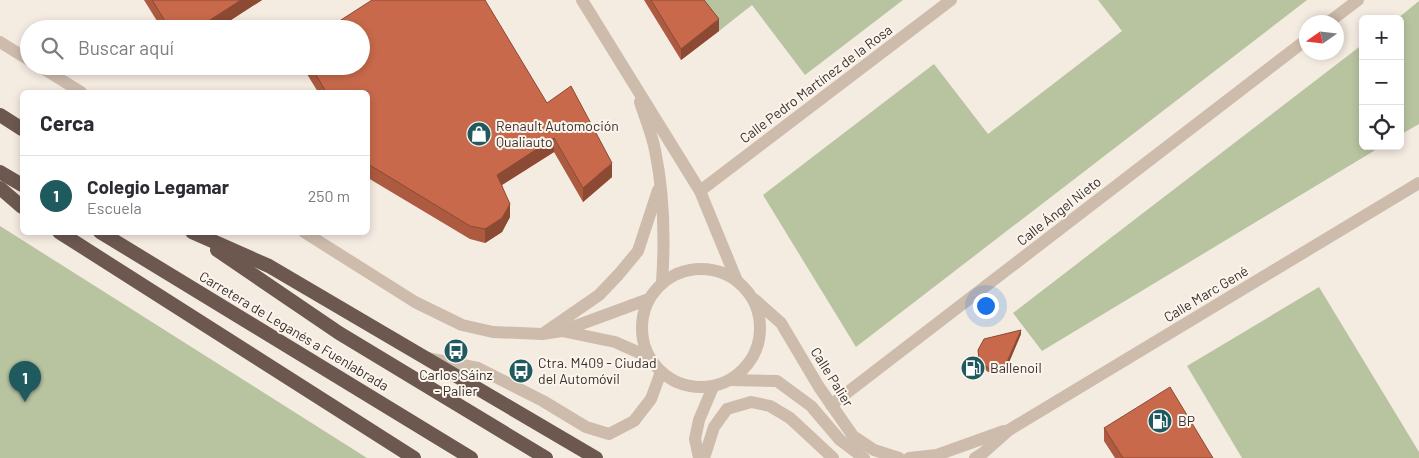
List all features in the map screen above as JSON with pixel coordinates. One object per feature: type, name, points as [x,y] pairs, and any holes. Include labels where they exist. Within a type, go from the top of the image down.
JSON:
[{"type":"highway","points":[[0,115],[20,128]]},
{"type":"highway","points":[[0,172],[20,184]]},
{"type":"highway","points":[[0,188],[20,204]]},
{"type":"highway","points":[[64,235],[414,458]]},
{"type":"highway","name":"Carretera de Leganés a Fuenlabrada","points":[[105,235],[471,458]]},
{"type":"highway","name":"Carretera de Leganés a Fuenlabrada","points":[[196,235],[339,333],[546,458]]},
{"type":"highway","points":[[199,235],[269,266],[596,458]]},
{"type":"street","points":[[582,0],[700,191],[737,281]]},
{"type":"street","name":"Calle Pedro Martínez de la Rosa","points":[[700,191],[952,0]]},
{"type":"street","points":[[1338,15],[1358,0]]},
{"type":"street","points":[[0,42],[20,54]]},
{"type":"street","name":"Calle Ángel Nieto","points":[[831,405],[1299,45]]},
{"type":"street","points":[[54,75],[78,90]]},
{"type":"street","points":[[634,84],[655,149],[664,230],[662,283]]},
{"type":"street","name":"Calle Marc Gené","points":[[1009,430],[1419,184]]},
{"type":"street","points":[[542,334],[599,295],[632,259],[638,251],[660,185]]},
{"type":"street","points":[[309,235],[415,302],[462,325],[493,332],[542,334],[562,331],[649,299]]},
{"type":"street","points":[[699,269],[719,271],[737,281],[751,296],[759,315],[760,334],[756,352],[745,368],[731,380],[713,387],[694,387],[676,382],[661,372],[649,357],[642,339],[642,319],[649,299],[662,283],[679,273],[699,269]]},
{"type":"street","name":"Calle Palier","points":[[751,296],[781,323],[831,405],[853,436],[874,450],[899,458]]},
{"type":"street","points":[[562,331],[615,342],[649,357]]},
{"type":"street","points":[[425,357],[478,368],[543,401],[586,427],[609,434],[634,421],[651,398],[661,372]]},
{"type":"street","points":[[731,380],[778,381],[811,406],[840,440],[864,458]]},
{"type":"street","points":[[699,458],[696,439],[699,420],[713,387]]},
{"type":"street","points":[[704,458],[714,427],[727,409],[751,402],[770,406],[790,418],[833,458]]},
{"type":"street","points":[[909,458],[937,454],[1009,430]]},
{"type":"street","points":[[975,458],[1009,430]]},
{"type":"green space","points":[[694,0],[903,0],[805,75],[752,5],[719,31]]},
{"type":"green space","points":[[1098,0],[1307,0],[856,347],[763,195],[934,64],[988,134],[1122,31]]},
{"type":"green space","points":[[1419,1],[1419,124],[1404,133],[1404,15],[1402,15]]},
{"type":"green space","points":[[1359,47],[1359,150],[1375,150],[1042,351],[1013,313]]},
{"type":"green space","points":[[0,226],[367,458],[0,458]]},
{"type":"green space","points":[[1319,287],[1419,452],[1419,458],[1242,458],[1187,366]]},
{"type":"building","points":[[152,0],[241,0],[210,20],[164,20]]},
{"type":"building","name":"Renault Automoción Qualiauto","points":[[372,0],[485,0],[547,103],[571,86],[612,163],[583,188],[554,138],[497,175],[510,204],[502,218],[485,229],[470,226],[370,165],[370,90],[325,90],[316,75],[370,75],[370,20],[341,20]]},
{"type":"building","points":[[651,0],[704,0],[719,19],[681,49]]},
{"type":"building","points":[[1021,330],[1007,362],[1000,368],[988,368],[979,360],[978,350],[984,339]]},
{"type":"building","name":"BP","points":[[1170,387],[1213,458],[1123,458],[1104,428]]},
{"type":"place","name":"Renault Automoción Qualiauto","points":[[479,134]]},
{"type":"place","name":"Carlos Sáinz - Palier","points":[[456,351]]},
{"type":"place","name":"Ballenoil","points":[[973,368]]},
{"type":"place","name":"Ctra. M409 - Ciudad del Automóvil","points":[[521,371]]},
{"type":"place","name":"Colegio Legamar","points":[[25,402]]},
{"type":"place","name":"BP","points":[[1160,421]]}]
